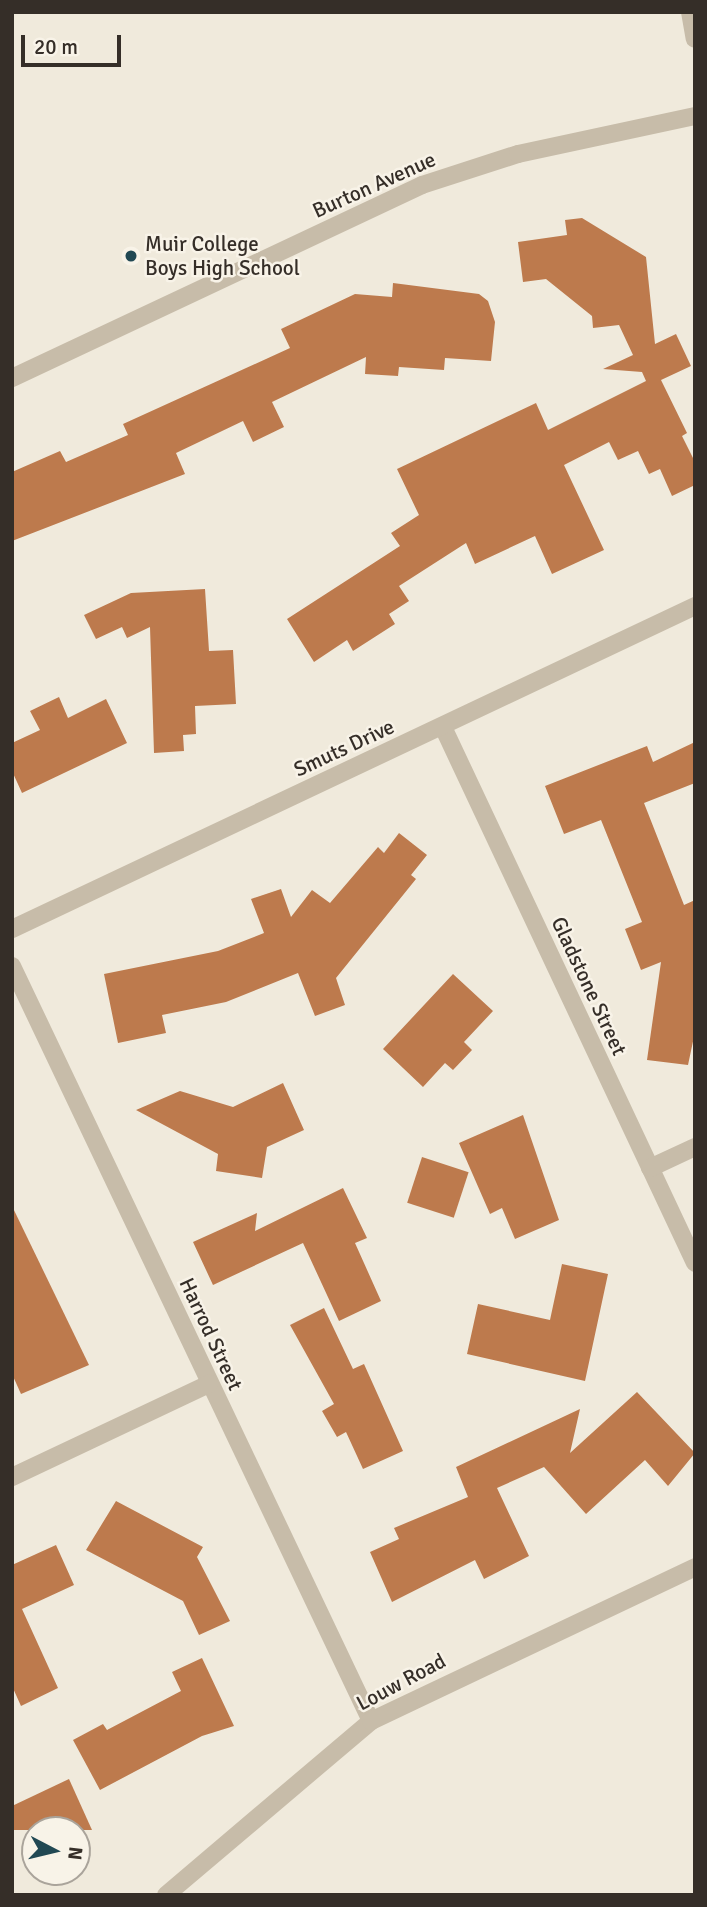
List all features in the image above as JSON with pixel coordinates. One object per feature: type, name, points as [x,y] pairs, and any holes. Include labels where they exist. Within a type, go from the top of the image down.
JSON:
[{"type":"street","points":[[690,12],[695,39]]},
{"type":"street","name":"Burton Avenue","points":[[12,378],[422,185],[518,155],[695,116]]},
{"type":"street","name":"Smuts Drive","points":[[12,929],[695,607]]},
{"type":"street","name":"Gladstone Street","points":[[443,727],[695,1263]]},
{"type":"street","name":"Harrod Street","points":[[12,966],[371,1721]]},
{"type":"street","points":[[649,1168],[695,1147]]},
{"type":"street","points":[[12,1477],[209,1384]]},
{"type":"street","name":"Louw Road","points":[[166,1895],[371,1721],[695,1567]]},
{"type":"building","points":[[582,218],[646,257],[655,344],[676,334],[691,366],[661,380],[687,433],[682,436],[695,462],[695,485],[672,496],[660,469],[649,474],[638,451],[618,460],[609,442],[564,465],[604,550],[552,574],[535,536],[475,564],[466,543],[399,586],[409,601],[389,614],[395,624],[353,651],[347,640],[314,662],[287,619],[400,546],[391,533],[419,515],[397,469],[536,403],[548,430],[646,381],[642,372],[603,369],[633,355],[619,325],[593,328],[592,316],[546,279],[523,282],[518,242],[567,235],[565,220]]},
{"type":"building","points":[[393,283],[479,294],[488,301],[495,322],[491,361],[445,358],[444,370],[399,367],[398,376],[365,374],[366,357],[272,402],[284,427],[253,442],[243,421],[176,453],[185,474],[12,541],[12,472],[60,451],[66,462],[128,435],[123,424],[290,348],[281,329],[355,294],[392,297]]},
{"type":"building","points":[[205,589],[209,651],[233,650],[236,704],[195,706],[196,734],[183,735],[184,751],[154,753],[150,627],[127,638],[122,627],[96,639],[84,615],[131,593]]},
{"type":"building","points":[[59,697],[68,718],[106,699],[127,743],[22,793],[12,771],[12,743],[40,730],[30,711]]},
{"type":"building","points":[[695,742],[695,783],[644,803],[684,905],[695,900],[695,1032],[688,1065],[647,1060],[661,962],[641,970],[625,929],[642,922],[601,820],[564,834],[545,786],[647,746],[653,762]]},
{"type":"building","points":[[399,833],[427,855],[411,875],[416,879],[336,978],[345,1005],[315,1016],[298,973],[226,1002],[162,1015],[166,1033],[118,1043],[104,974],[218,951],[264,933],[251,899],[281,889],[291,917],[312,890],[330,903],[378,847],[384,853]]},
{"type":"building","points":[[453,974],[493,1011],[464,1042],[472,1050],[453,1070],[445,1063],[423,1087],[383,1049]]},
{"type":"building","points":[[283,1083],[304,1130],[267,1147],[262,1178],[216,1171],[218,1154],[136,1110],[180,1091],[233,1107]]},
{"type":"building","points":[[523,1115],[559,1220],[515,1239],[502,1208],[490,1214],[459,1143]]},
{"type":"building","points":[[422,1157],[469,1172],[454,1218],[407,1203]]},
{"type":"building","points":[[343,1188],[367,1238],[355,1243],[381,1301],[339,1321],[303,1243],[213,1285],[193,1242],[257,1213],[255,1231]]},
{"type":"building","points":[[12,1206],[89,1365],[21,1394],[12,1374]]},
{"type":"building","points":[[562,1264],[608,1274],[585,1381],[467,1354],[478,1304],[550,1320]]},
{"type":"building","points":[[324,1308],[353,1369],[364,1364],[403,1451],[363,1469],[346,1432],[337,1437],[322,1411],[334,1404],[290,1325]]},
{"type":"building","points":[[637,1392],[695,1453],[668,1486],[645,1460],[586,1514],[544,1467],[497,1488],[529,1556],[484,1579],[475,1560],[392,1602],[370,1552],[399,1539],[394,1528],[468,1497],[456,1467],[580,1409],[570,1453]]},
{"type":"building","points":[[116,1501],[203,1547],[197,1557],[230,1621],[199,1635],[183,1601],[86,1550]]},
{"type":"building","points":[[56,1545],[74,1585],[22,1609],[58,1688],[21,1706],[12,1686],[12,1565]]},
{"type":"building","points":[[202,1658],[234,1726],[202,1736],[100,1790],[73,1740],[103,1724],[107,1730],[181,1691],[172,1672]]},
{"type":"building","points":[[69,1779],[86,1816],[21,1816],[21,1830],[12,1830],[12,1806]]},
{"type":"place","name":"Muir College Boys High School","points":[[131,256]]}]
